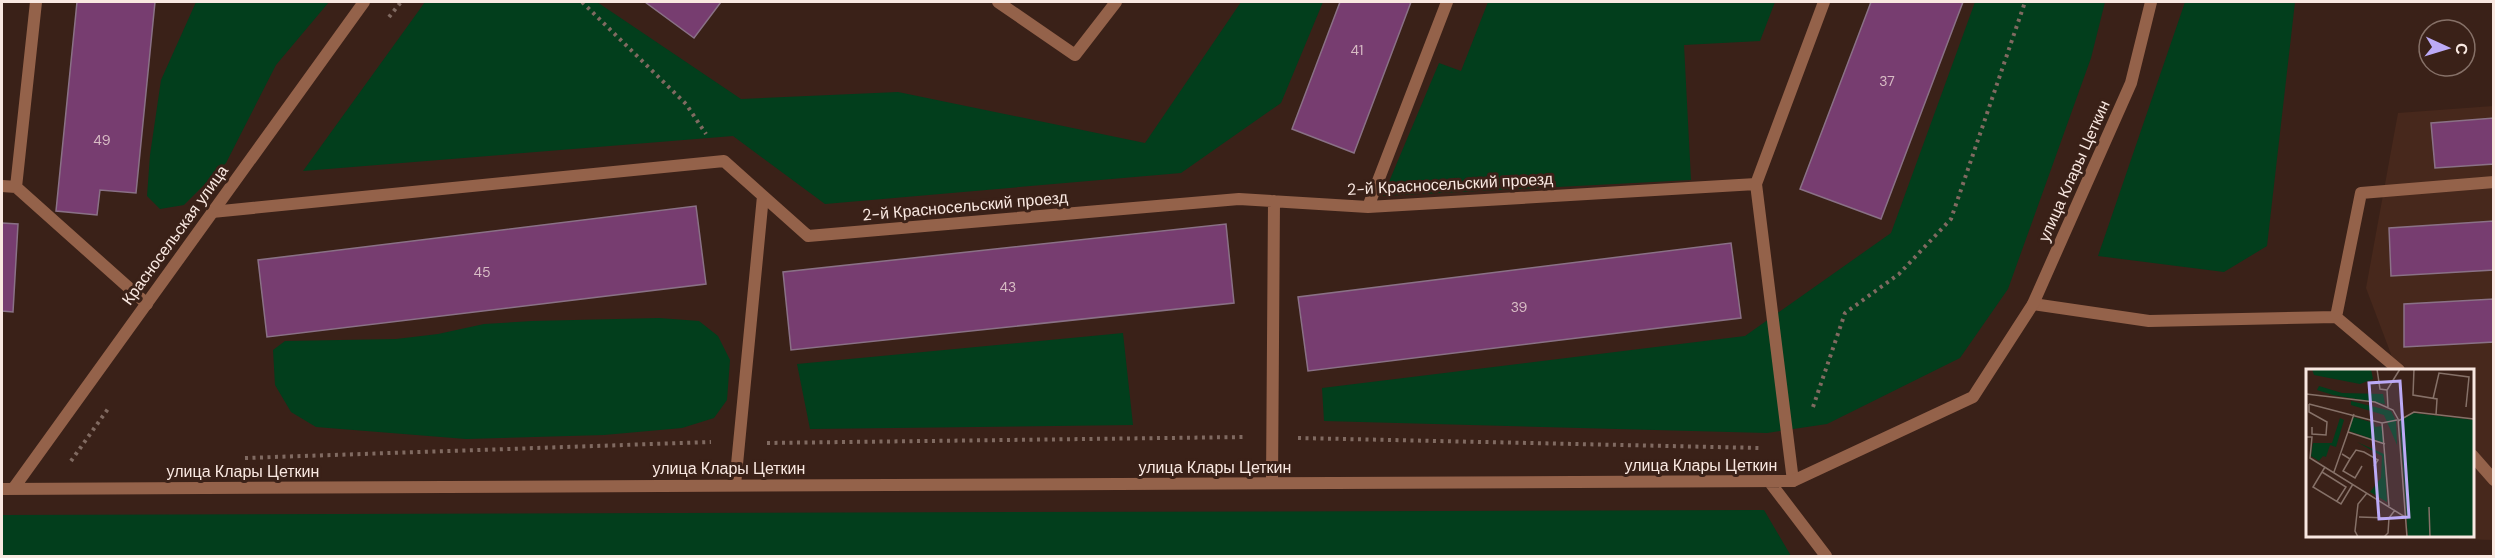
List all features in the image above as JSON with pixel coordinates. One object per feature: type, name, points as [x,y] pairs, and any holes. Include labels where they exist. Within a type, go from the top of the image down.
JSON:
[{"type":"street","points":[[16,187],[36,2]]},
{"type":"street","name":"Красносельская улица","points":[[7,489],[31,464],[364,2]]},
{"type":"street","points":[[998,2],[1075,55],[1116,2]]},
{"type":"street","points":[[1368,207],[1447,2]]},
{"type":"street","points":[[1793,481],[1756,184],[1824,2]]},
{"type":"street","name":"улица Клары Цеткин","points":[[7,489],[1793,481],[1973,397],[2033,304],[2131,84],[2151,2]]},
{"type":"street","points":[[212,212],[724,161]]},
{"type":"street","name":"2-й Красносельский проезд","points":[[724,161],[808,236],[1239,199],[1368,207],[1756,184]]},
{"type":"street","points":[[2336,317],[2361,193],[2493,182]]},
{"type":"street","points":[[2,186],[16,187],[147,304]]},
{"type":"street","points":[[735,485],[763,196]]},
{"type":"street","points":[[1272,483],[1274,201]]},
{"type":"street","points":[[2033,304],[2149,321],[2336,317],[2398,369]]},
{"type":"street","points":[[2474,457],[2493,480]]},
{"type":"street","points":[[1769,481],[1826,556]]},
{"type":"path","points":[[582,2],[686,104],[724,161]]},
{"type":"path","points":[[237,458],[703,441],[739,444],[1273,437],[1789,449],[1806,428],[1845,313],[1899,274],[1951,219],[2025,2]]},
{"type":"path","points":[[31,464],[82,463]]},
{"type":"shaded area","points":[[2493,106],[2493,540],[2459,539],[2458,537],[2474,537],[2474,369],[2397,369],[2366,288],[2398,113]]},
{"type":"green space","points":[[196,2],[329,2],[276,65],[226,163],[184,205],[160,209],[147,196],[150,155],[161,80]]},
{"type":"green space","points":[[425,2],[597,2],[741,99],[898,92],[1145,143],[1241,2],[1323,2],[1281,103],[1181,173],[825,204],[733,136],[303,171]]},
{"type":"green space","points":[[1488,2],[1775,2],[1760,41],[1684,45],[1691,180],[1383,196],[1439,63],[1461,71]]},
{"type":"green space","points":[[1975,2],[2105,2],[2091,58],[2008,289],[1960,358],[1827,424],[1767,433],[1324,421],[1322,388],[1745,336],[1891,233]]},
{"type":"green space","points":[[2185,2],[2295,2],[2267,246],[2224,272],[2098,256]]},
{"type":"green space","points":[[659,318],[699,321],[718,336],[730,360],[727,400],[714,418],[682,428],[604,435],[466,439],[316,427],[291,412],[275,385],[273,350],[285,341],[396,339],[438,334],[484,324]]},
{"type":"green space","points":[[1123,333],[1133,425],[810,429],[797,364]]},
{"type":"green space","points":[[1764,510],[1791,556],[2,556],[2,515]]},
{"type":"building","points":[[77,2],[155,2],[136,193],[100,190],[97,215],[56,211]]},
{"type":"building","points":[[645,2],[721,2],[694,38]]},
{"type":"building","points":[[1340,2],[1411,2],[1354,153],[1292,129]]},
{"type":"building","points":[[1871,2],[1963,2],[1881,219],[1800,189]]},
{"type":"building","points":[[2494,118],[2494,164],[2435,168],[2431,123]]},
{"type":"building","points":[[696,206],[706,284],[267,337],[258,260]]},
{"type":"building","points":[[2494,221],[2494,270],[2391,276],[2389,228]]},
{"type":"building","points":[[2,223],[18,224],[13,312],[2,311]]},
{"type":"building","points":[[1226,224],[1234,303],[791,350],[783,272]]},
{"type":"building","points":[[1731,243],[1741,318],[1308,371],[1298,297]]},
{"type":"building","points":[[2494,299],[2494,342],[2404,347],[2404,304]]}]
